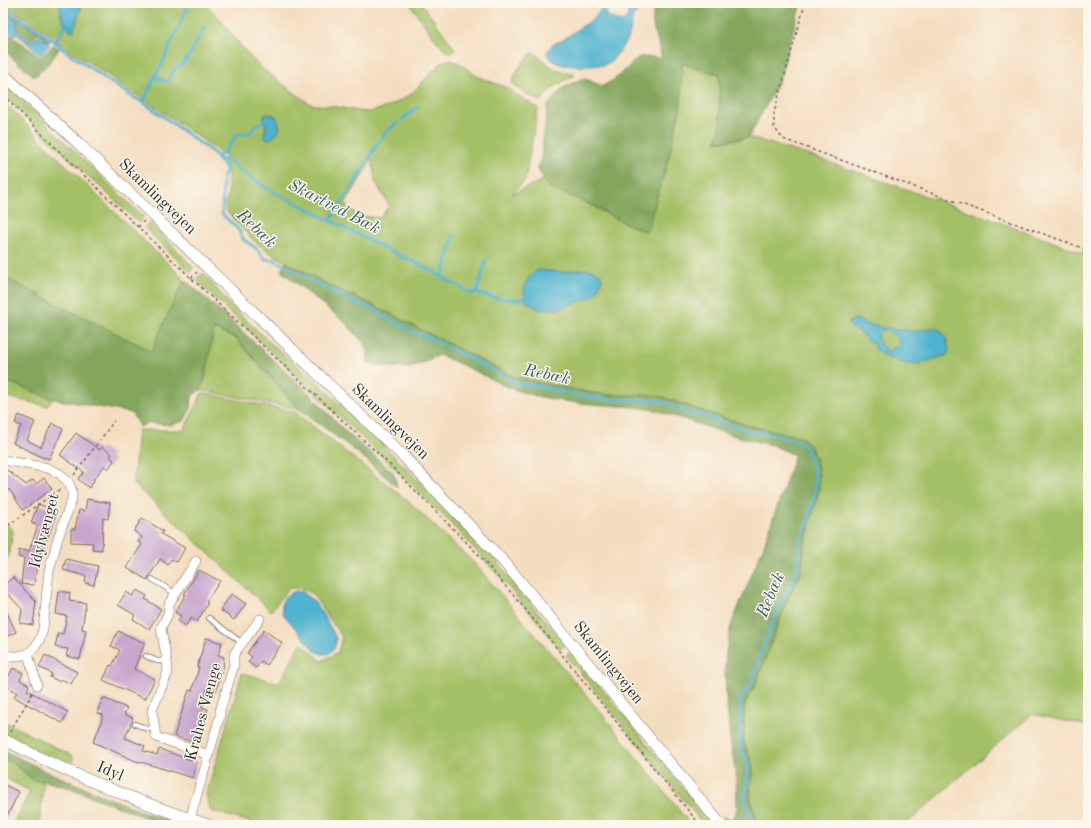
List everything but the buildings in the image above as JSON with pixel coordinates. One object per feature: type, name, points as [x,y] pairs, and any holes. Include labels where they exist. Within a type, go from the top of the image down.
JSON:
[{"type":"street","name":"Skamlingvejen","points":[[3,74],[78,143],[403,456],[505,563],[721,825]]},
{"type":"street","name":"Idylvænget","points":[[3,460],[48,468],[60,474],[69,483],[72,491],[72,499],[58,538],[49,571],[40,639],[28,654]]},
{"type":"street","points":[[196,561],[170,604],[168,614],[161,628],[168,672],[152,710],[156,737],[209,755]]},
{"type":"street","name":"Krahes Vænge","points":[[190,819],[234,665],[234,654],[260,620]]},
{"type":"street","points":[[3,653],[10,656],[28,654],[37,685]]},
{"type":"street","name":"Idyl","points":[[4,740],[61,768],[128,797],[208,825]]},
{"type":"lane","points":[[152,580],[176,594]]},
{"type":"lane","points":[[209,618],[242,642]]},
{"type":"lane","points":[[146,656],[157,661],[167,661]]},
{"type":"lane","points":[[135,724],[148,729],[155,728]]},
{"type":"path","points":[[805,3],[774,113],[774,127],[783,139],[1088,250]]},
{"type":"path","points":[[3,95],[191,278],[390,465],[478,554],[700,825]]},
{"type":"path","points":[[4,740],[37,685]]},
{"type":"green space","points":[[3,3],[60,3],[61,17],[77,22],[82,3],[205,3],[256,63],[296,94],[309,103],[316,105],[332,106],[359,111],[369,112],[387,107],[402,100],[411,94],[441,63],[449,59],[461,64],[478,77],[505,87],[538,108],[525,181],[512,194],[543,180],[546,184],[631,226],[646,231],[669,156],[681,104],[682,63],[719,74],[720,131],[716,141],[728,141],[749,137],[817,158],[1005,224],[1088,255],[1088,726],[1032,714],[905,825],[758,825],[750,796],[753,768],[744,742],[744,712],[746,703],[754,688],[787,601],[801,571],[805,542],[819,490],[803,438],[750,426],[665,398],[607,395],[543,384],[514,377],[371,304],[330,286],[275,256],[254,241],[228,213],[225,203],[228,195],[228,168],[223,161],[227,156],[221,154],[142,98],[130,92],[112,78],[58,42],[55,38]],"holes":[[[269,114],[276,116],[279,125],[279,129],[274,137],[264,133],[266,127],[265,121]],[[372,159],[375,181],[389,206],[380,218],[359,216],[345,204]]]},
{"type":"green space","points":[[409,3],[421,3],[455,49],[450,54],[438,43]]},
{"type":"green space","points":[[656,3],[801,3],[779,81],[749,137],[728,141],[716,141],[720,131],[719,74],[682,64],[681,104],[669,156],[647,231],[631,226],[585,202],[550,188],[546,184],[538,168],[541,157],[548,105],[563,88],[583,78],[603,86],[615,79],[639,57],[656,57],[662,59],[653,25],[653,15]]},
{"type":"green space","points":[[3,9],[38,32],[50,41],[48,42],[39,33],[31,40],[18,30],[18,22],[3,11]]},
{"type":"green space","points":[[3,29],[40,57],[53,45],[59,49],[49,63],[35,77],[3,50]]},
{"type":"green space","points":[[533,52],[553,68],[575,75],[552,89],[541,101],[526,94],[512,83],[520,66]]},
{"type":"green space","points":[[3,82],[143,217],[139,223],[41,132],[3,94]]},
{"type":"green space","points":[[3,101],[40,140],[185,280],[152,352],[3,277]]},
{"type":"green space","points":[[149,222],[193,267],[191,273],[145,228]]},
{"type":"green space","points":[[286,262],[330,286],[371,304],[514,377],[543,384],[607,395],[652,395],[665,398],[750,426],[801,437],[811,447],[819,474],[819,490],[805,542],[801,571],[787,601],[754,688],[750,693],[744,707],[744,742],[753,768],[750,796],[758,825],[730,825],[723,817],[731,819],[735,815],[737,809],[736,775],[731,746],[726,698],[726,652],[731,625],[764,545],[795,455],[772,445],[738,437],[655,410],[564,401],[526,393],[501,384],[440,355],[410,368],[388,367],[368,363],[368,350],[346,323],[281,271]]},
{"type":"green space","points":[[203,273],[231,306],[285,356],[313,378],[387,449],[489,552],[566,644],[560,649],[506,584],[458,531],[412,485],[203,287],[196,279]]},
{"type":"green space","points":[[3,277],[151,351],[185,280],[310,394],[348,434],[394,473],[397,487],[357,452],[299,409],[236,338],[214,329],[205,379],[200,390],[192,396],[191,408],[184,421],[170,425],[149,423],[139,427],[132,413],[53,399],[3,380]]},
{"type":"green space","points":[[213,329],[235,338],[299,409],[200,390],[205,379]]},
{"type":"green space","points":[[3,380],[53,399],[47,406],[3,395]]},
{"type":"green space","points":[[202,393],[295,412],[407,500],[476,565],[597,708],[691,825],[261,825],[211,811],[206,795],[242,673],[279,683],[301,643],[322,661],[338,652],[342,637],[312,593],[299,588],[289,588],[271,611],[133,483],[138,430],[184,430]]},
{"type":"green space","points":[[3,519],[13,531],[9,555],[3,567]]},
{"type":"green space","points":[[569,653],[576,657],[713,825],[704,825],[566,655]]},
{"type":"green space","points":[[3,721],[73,756],[72,762],[69,765],[3,734]]},
{"type":"green space","points":[[3,750],[43,770],[126,805],[179,825],[165,825],[70,788],[44,781],[35,781],[14,764],[3,759]]},
{"type":"green space","points":[[3,759],[14,764],[35,781],[44,781],[39,825],[21,825],[15,821],[30,791],[3,777]]},
{"type":"water","points":[[60,3],[82,3],[74,30],[71,31],[63,21]]},
{"type":"water","points":[[604,3],[611,3],[606,14],[607,17],[618,21],[625,21],[628,13],[621,3],[641,3],[632,20],[628,37],[620,51],[612,60],[604,65],[572,66],[556,63],[551,59],[547,53],[553,44],[563,40],[594,19]]},
{"type":"water","points":[[3,11],[17,21],[17,31],[31,42],[38,36],[48,42],[49,45],[41,55],[17,34],[14,35],[3,26]]},
{"type":"water","points":[[264,115],[276,116],[279,124],[278,133],[268,139],[264,137],[266,126]]},
{"type":"water","points":[[586,269],[596,271],[602,277],[595,295],[592,297],[557,309],[539,309],[526,302],[524,288],[530,276],[538,270],[563,272]]},
{"type":"water","points":[[856,319],[867,324],[911,331],[936,328],[946,337],[949,350],[947,355],[918,364],[908,364],[881,354],[875,349],[873,343],[867,340],[858,331],[851,328],[849,322]],"holes":[[[884,330],[895,334],[899,344],[887,351],[878,341],[878,334]]]},
{"type":"water","points":[[296,591],[304,593],[313,600],[325,617],[336,638],[334,649],[328,654],[321,654],[314,650],[283,614],[282,602],[285,597]]},
{"type":"waterway","name":"Rebæk","points":[[3,6],[131,96],[143,102],[215,154],[226,170],[223,178],[222,213],[238,229],[243,239],[257,249],[265,259],[274,260],[355,303],[375,310],[417,334],[434,340],[519,384],[534,385],[585,397],[616,400],[656,400],[683,411],[704,416],[750,431],[778,435],[802,443],[805,446],[816,481],[815,492],[806,529],[799,544],[799,564],[796,573],[785,593],[759,657],[753,680],[750,687],[743,694],[740,702],[740,741],[742,751],[748,761],[749,768],[745,799],[753,818],[753,825]]},
{"type":"waterway","points":[[143,102],[185,12],[187,10],[189,11]]},
{"type":"waterway","points":[[55,43],[65,25]]},
{"type":"waterway","points":[[155,78],[159,78],[165,82],[168,81],[174,70],[182,65],[190,54],[204,27]]},
{"type":"waterway","points":[[402,119],[418,107]]},
{"type":"waterway","points":[[217,157],[224,153],[236,135],[250,133],[256,125],[265,121]]},
{"type":"waterway","points":[[330,220],[383,135],[397,123]]},
{"type":"waterway","name":"Skartved Bæk","points":[[217,159],[229,160],[238,169],[265,187],[396,254],[419,264],[470,293],[496,298],[520,300],[524,297]]},
{"type":"waterway","points":[[442,277],[454,235]]},
{"type":"waterway","points":[[475,293],[477,291],[486,260]]}]
